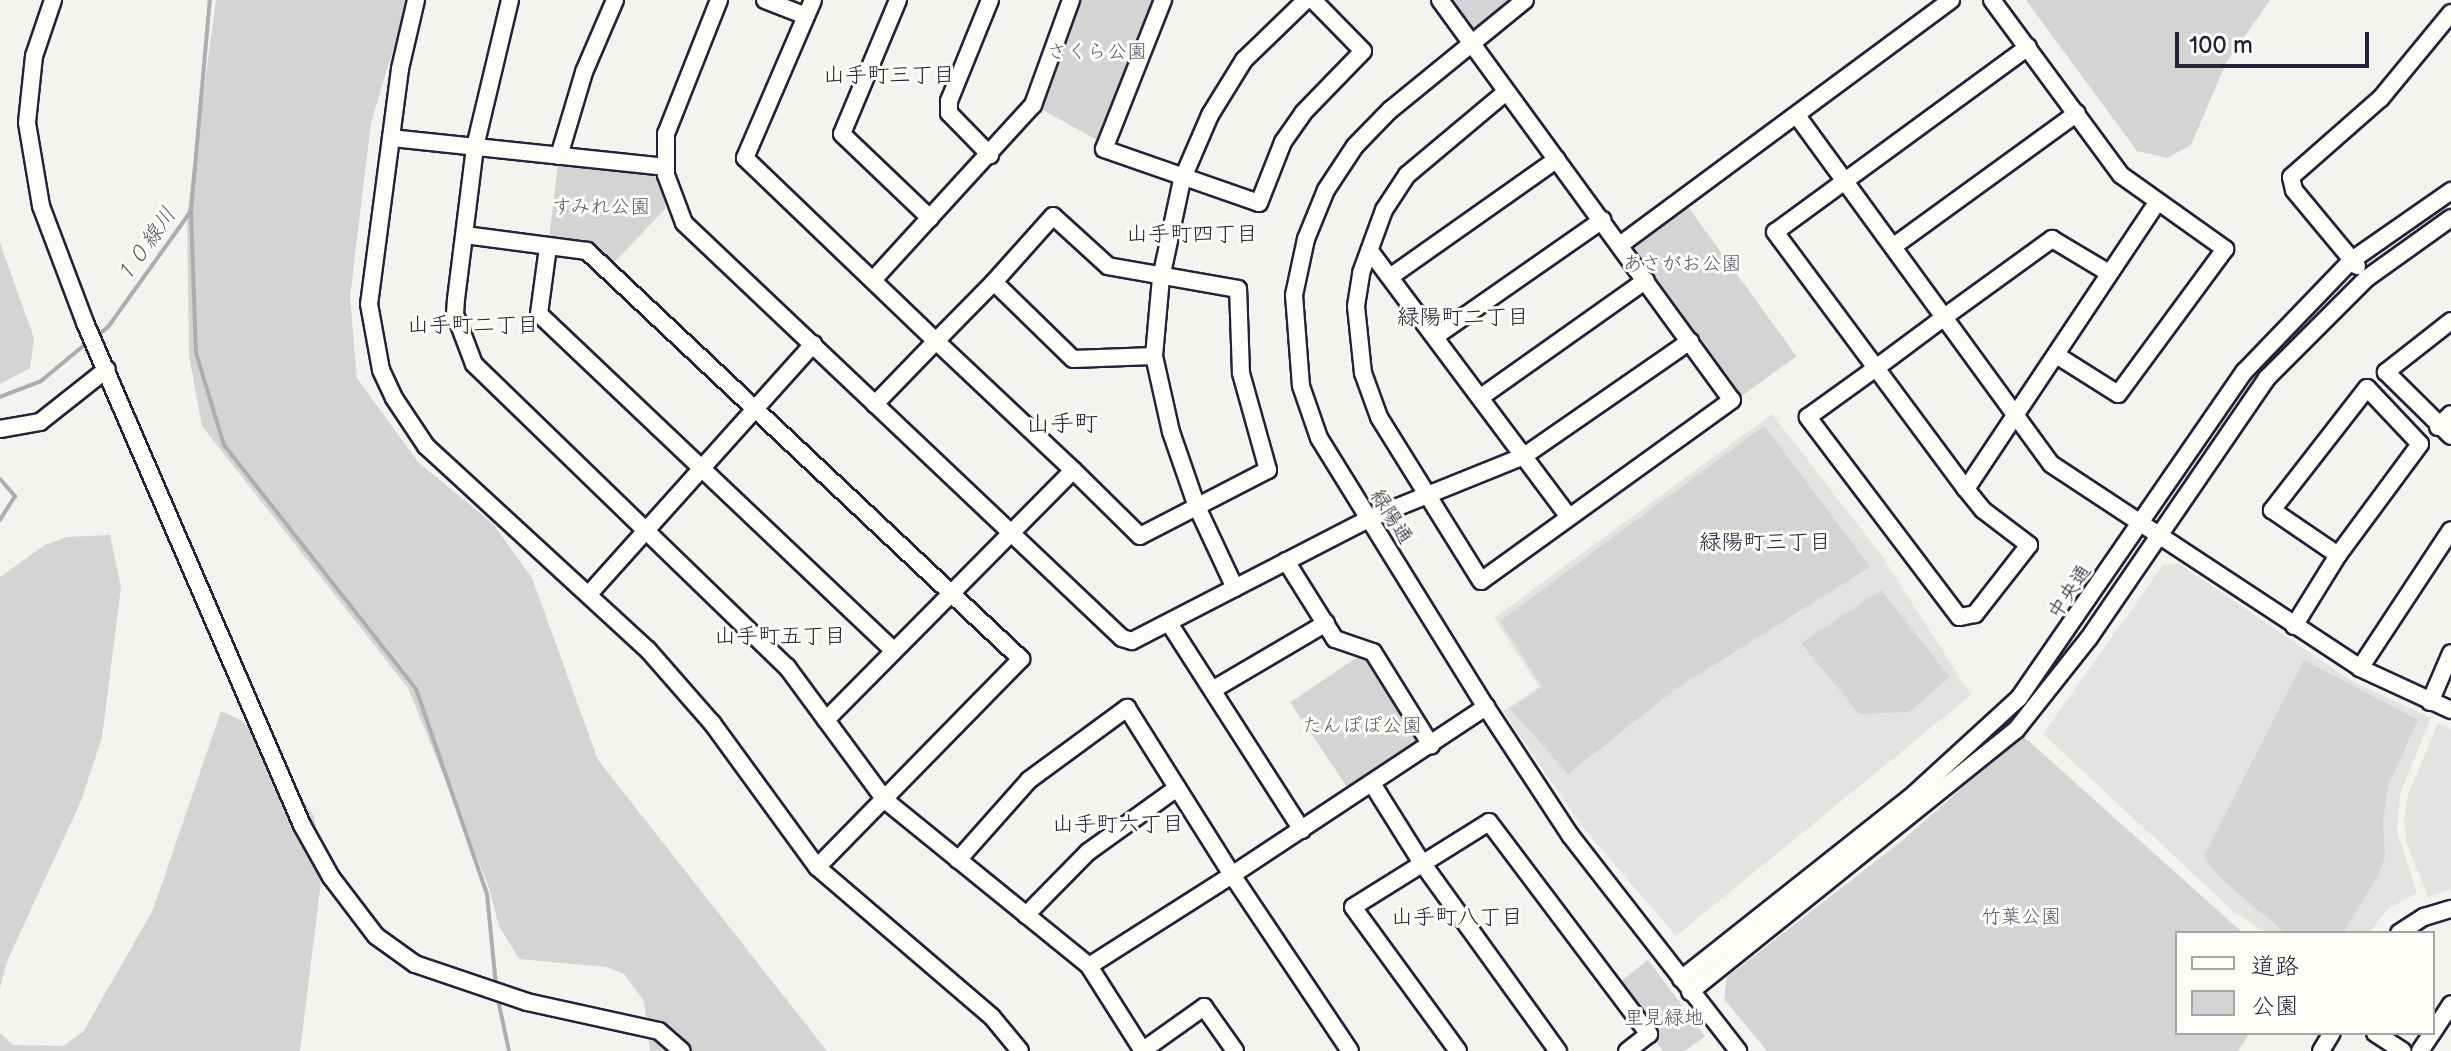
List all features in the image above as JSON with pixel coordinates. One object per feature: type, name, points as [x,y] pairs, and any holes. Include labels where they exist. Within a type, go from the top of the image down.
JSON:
[{"type":"street","points":[[53,0],[34,56],[27,123],[41,206],[86,325],[302,825],[331,877],[358,916],[392,950],[480,988],[527,1002],[659,1031],[682,1051]]},
{"type":"street","points":[[416,0],[391,138],[369,304],[381,370],[426,446],[589,594],[712,723],[817,867],[992,1017],[1020,1051]]},
{"type":"street","points":[[510,0],[475,147],[455,314],[474,364],[787,667],[885,800],[1089,966],[1143,1051],[1204,1007],[1235,1051]]},
{"type":"street","points":[[559,156],[584,72],[615,0]]},
{"type":"street","points":[[719,0],[674,105],[666,134],[665,167],[672,200],[684,223],[1122,638],[1132,641],[1368,519],[1524,456],[1690,341]]},
{"type":"street","points":[[765,0],[806,16]]},
{"type":"street","points":[[813,0],[745,158],[936,341],[1073,470],[1140,536],[1268,470],[1241,373],[1238,289],[1162,272],[1108,266],[1053,216],[994,282],[936,341],[875,404]]},
{"type":"street","points":[[898,0],[842,134],[930,218]]},
{"type":"street","points":[[990,0],[949,101],[949,113],[990,155]]},
{"type":"street","points":[[873,280],[1033,105],[1071,0]]},
{"type":"street","points":[[1163,0],[1104,149],[1182,180],[1259,203],[1283,142],[1303,113],[1363,51],[1313,0]]},
{"type":"street","points":[[1235,588],[1197,507],[1171,432],[1154,356],[1162,272],[1182,180],[1210,115],[1244,60],[1306,0]]},
{"type":"street","points":[[1440,0],[1732,400],[1481,581],[1379,417],[1363,373],[1356,306],[1384,210],[1407,175],[1506,92]]},
{"type":"street","name":"緑陽通","points":[[1525,0],[1473,45],[1430,75],[1355,146],[1320,203],[1299,266],[1295,332],[1301,386],[1319,438],[1486,707],[1570,835],[1738,1051]]},
{"type":"street","points":[[1620,245],[1798,117],[1951,0]]},
{"type":"street","points":[[1992,0],[2121,175],[2225,249],[2118,394],[2056,355]]},
{"type":"street","points":[[2367,278],[2294,190],[2291,177],[2381,98],[2451,13]]},
{"type":"street","points":[[2028,47],[1775,232],[1876,368],[1966,489],[1983,510],[2029,545],[1975,614],[1959,617],[1808,417],[1876,368],[2052,239],[2109,273]]},
{"type":"street","points":[[1894,246],[2077,113]]},
{"type":"street","points":[[1798,117],[2051,464],[2360,668],[2451,710]]},
{"type":"street","points":[[391,138],[665,167]]},
{"type":"street","points":[[1390,277],[1557,159]]},
{"type":"street","name":"中央通","points":[[1685,985],[1971,746],[2019,698],[2245,371],[2352,260],[2451,191]]},
{"type":"street","points":[[1966,489],[2157,203]]},
{"type":"street","name":"中央通","points":[[1685,985],[1900,828],[2016,730],[2089,638],[2155,534],[2267,378],[2367,278],[2451,218]]},
{"type":"street","points":[[1436,336],[1602,220]]},
{"type":"street","points":[[465,235],[587,251],[953,591],[1021,659],[817,867]]},
{"type":"street","points":[[548,247],[539,314],[894,651]]},
{"type":"street","points":[[1370,251],[1569,517]]},
{"type":"street","points":[[1481,397],[1646,280]]},
{"type":"street","points":[[994,282],[1073,359],[1154,356]]},
{"type":"street","points":[[2451,321],[2386,372],[2444,432],[2451,414]]},
{"type":"street","points":[[589,594],[813,344]]},
{"type":"street","points":[[0,429],[40,422],[107,369]]},
{"type":"street","points":[[2294,626],[2338,555],[2420,444],[2367,388],[2316,447],[2272,510],[2338,555]]},
{"type":"street","points":[[826,720],[1073,470]]},
{"type":"street","points":[[2360,668],[2451,530]]},
{"type":"street","points":[[1286,561],[1335,639],[1373,652],[1431,745]]},
{"type":"street","points":[[1169,623],[1302,830]]},
{"type":"street","points":[[1214,689],[1326,623]]},
{"type":"street","points":[[2430,702],[2451,653]]},
{"type":"street","points":[[1089,966],[1373,785],[1486,707]]},
{"type":"street","points":[[958,860],[1029,780],[1127,708],[1232,875],[1350,1051]]},
{"type":"street","points":[[1373,785],[1423,863],[1558,1051]]},
{"type":"street","points":[[1026,915],[1088,852],[1177,788]]},
{"type":"street","points":[[1458,1051],[1353,907],[1489,822],[1649,1034],[1627,1051]]},
{"type":"street","points":[[2402,931],[2424,917],[2451,909]]},
{"type":"street","points":[[2435,1028],[2451,1004]]},
{"type":"street","points":[[2378,1035],[2403,1051]]},
{"type":"shaded area","points":[[1772,414],[1882,556],[1971,695],[1676,936],[1581,825],[1503,711],[1539,687],[1494,618]]},
{"type":"shaded area","points":[[2178,563],[2350,680],[2431,718],[2400,794],[2397,831],[2417,893],[2388,909],[2371,931],[2263,931],[2234,912],[2043,734],[2163,565]]},
{"type":"shaded area","points":[[2438,723],[2451,729],[2451,889],[2428,897],[2407,844],[2404,820],[2408,795]]},
{"type":"green space","points":[[216,0],[408,0],[371,123],[350,297],[357,378],[418,462],[493,524],[532,578],[598,760],[827,1051],[650,1051],[644,1001],[624,974],[607,967],[519,959],[499,926],[488,885],[408,688],[202,426],[189,356],[187,213]]},
{"type":"green space","name":"さくら公園","points":[[1071,0],[1163,0],[1104,149],[1097,140],[1034,105]]},
{"type":"green space","points":[[1440,0],[1525,0],[1473,45]]},
{"type":"green space","points":[[2026,0],[2270,0],[2226,63],[2191,145],[2167,158],[2137,151]]},
{"type":"green space","name":"すみれ公園","points":[[559,156],[665,167],[665,209],[608,269],[587,251],[548,247]]},
{"type":"green space","name":"あさがお公園","points":[[1683,200],[1796,356],[1734,401],[1621,245]]},
{"type":"green space","points":[[0,243],[34,338],[30,368],[0,384]]},
{"type":"green space","points":[[1764,426],[1870,567],[1677,688],[1568,774],[1510,709],[1542,687],[1500,621]]},
{"type":"green space","points":[[110,535],[121,587],[102,737],[81,801],[8,959],[0,988],[0,577],[45,545],[66,537]]},
{"type":"green space","points":[[1881,590],[1950,677],[1909,712],[1859,714],[1801,643]]},
{"type":"green space","name":"たんぽぽ公園","points":[[1368,650],[1432,745],[1354,797],[1290,703]]},
{"type":"green space","points":[[2304,660],[2418,720],[2388,786],[2383,822],[2385,857],[2379,874],[2344,931],[2283,931],[2219,877],[2204,856]]},
{"type":"green space","points":[[221,711],[241,720],[267,747],[314,816],[323,865],[300,1051],[0,1051],[0,1033],[13,1045],[63,1046],[83,1032],[153,910]]},
{"type":"green space","name":"竹葉公園","points":[[2022,735],[2241,931],[2175,931],[2175,1035],[2249,1035],[2238,1051],[1767,1051],[1724,999],[1727,977],[1903,840]]},
{"type":"green space","name":"里見緑地","points":[[1648,960],[1705,1036],[1685,1051],[1663,1051],[1616,985]]},
{"type":"waterway","name":"１０線川","points":[[96,337],[108,327],[191,211],[210,0]]},
{"type":"waterway","points":[[191,211],[196,353],[224,445],[416,689],[487,894],[496,986]]},
{"type":"waterway","name":"１０線川","points":[[0,397],[41,381],[88,342]]},
{"type":"waterway","name":"１０線川","points":[[0,479],[15,496],[0,520]]},
{"type":"waterway","points":[[497,995],[509,1051]]},
{"type":"district","name":"山手町三丁目","points":[[889,76]]},
{"type":"district","name":"山手町四丁目","points":[[1192,235]]},
{"type":"district","name":"緑陽町二丁目","points":[[1463,318]]},
{"type":"district","name":"山手町二丁目","points":[[473,326]]},
{"type":"district","name":"山手町","points":[[1062,424]]},
{"type":"district","name":"緑陽町三丁目","points":[[1765,543]]},
{"type":"district","name":"山手町五丁目","points":[[780,637]]},
{"type":"district","name":"山手町六丁目","points":[[1118,825]]},
{"type":"district","name":"山手町八丁目","points":[[1457,918]]}]
